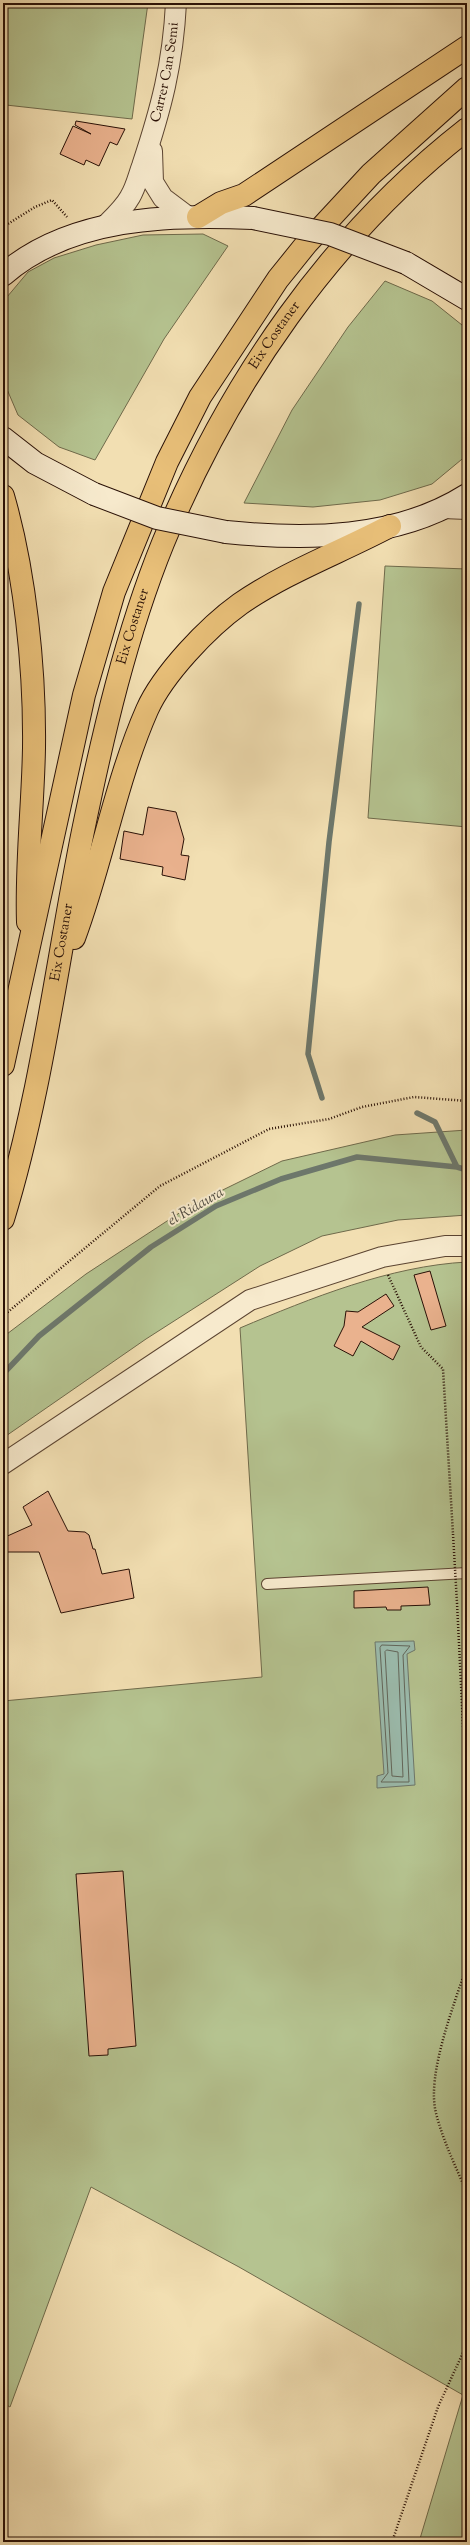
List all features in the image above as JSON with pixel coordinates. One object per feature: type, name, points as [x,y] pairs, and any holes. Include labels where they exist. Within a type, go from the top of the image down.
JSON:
[{"type":"highway","points":[[192,216],[244,195],[467,47]]},
{"type":"highway","name":"Eix Costaner","points":[[3,1065],[28,944],[43,890],[84,695],[114,592],[167,462],[200,398],[278,278],[307,243],[371,174],[467,88]]},
{"type":"highway","name":"Eix Costaner","points":[[3,1219],[17,1173],[57,986],[83,832],[129,643],[163,544],[194,474],[272,336],[330,262],[387,199],[467,129]]},
{"type":"highway","points":[[3,496],[20,574],[26,622],[33,710],[33,779],[26,876],[28,944]]},
{"type":"highway","points":[[57,986],[88,899],[112,812],[137,737],[147,709],[166,680],[202,636],[240,604],[303,568],[351,547],[390,526]]},
{"type":"street","name":"Carrer Can Semi","points":[[104,227],[130,199],[137,186],[152,141],[171,60],[176,3]]},
{"type":"street","name":"Carrer Can Semi","points":[[152,141],[153,182],[163,198],[192,216]]},
{"type":"street","points":[[3,275],[11,264],[80,233],[104,227],[192,216],[253,218],[330,234],[406,263],[467,299]]},
{"type":"street","points":[[3,438],[35,463],[94,494],[157,518],[226,532],[272,537],[313,537],[390,526],[443,508],[467,495]]},
{"type":"street","points":[[443,508],[467,509]]},
{"type":"street","points":[[3,1464],[250,1300],[382,1257],[445,1246],[467,1246]]},
{"type":"lane","points":[[266,1584],[467,1573]]},
{"type":"path","points":[[3,227],[35,207],[52,200],[80,233]]},
{"type":"path","points":[[3,1316],[160,1186],[269,1129],[329,1119],[362,1107],[414,1097],[467,1101]]},
{"type":"path","points":[[382,1257],[403,1310],[421,1347],[443,1369],[457,1602],[467,1807]]},
{"type":"path","points":[[467,1965],[441,2050],[434,2082],[435,2112],[467,2193]]},
{"type":"path","points":[[392,2542],[438,2407],[467,2344]]},
{"type":"green space","points":[[3,3],[148,3],[132,119],[6,105],[3,113]]},
{"type":"green space","points":[[203,234],[228,246],[164,339],[95,460],[59,447],[18,415],[3,380],[3,312],[7,297],[28,272],[54,258],[96,245],[143,235]]},
{"type":"green space","points":[[385,281],[432,301],[467,329],[467,455],[432,484],[380,500],[313,507],[244,503],[292,410],[348,327]]},
{"type":"green space","points":[[385,566],[467,569],[467,827],[368,818]]},
{"type":"green space","points":[[467,1130],[467,1215],[398,1220],[322,1236],[260,1266],[146,1339],[3,1438],[3,1337],[86,1274],[190,1206],[282,1161],[395,1135]]},
{"type":"green space","points":[[467,1262],[467,2542],[419,2542],[463,2395],[239,2267],[91,2187],[10,2407],[3,2403],[3,1701],[262,1677],[240,1328],[351,1285],[409,1270]]},
{"type":"water","points":[[414,1641],[415,1650],[407,1654],[415,1785],[377,1788],[377,1776],[384,1774],[375,1642]]},
{"type":"building","points":[[76,121],[125,129],[117,145],[110,142],[99,166],[86,160],[84,165],[60,154],[73,126],[91,134],[75,125]]},
{"type":"building","points":[[148,807],[176,812],[184,839],[181,855],[189,856],[185,880],[162,875],[163,867],[120,859],[124,831],[143,835]]},
{"type":"building","points":[[430,1271],[446,1326],[431,1330],[414,1275]]},
{"type":"building","points":[[386,1294],[394,1306],[362,1327],[400,1346],[393,1360],[361,1341],[353,1356],[334,1346],[344,1326],[346,1311],[358,1312]]},
{"type":"building","points":[[48,1491],[68,1531],[85,1532],[89,1535],[93,1549],[95,1549],[102,1574],[129,1569],[134,1598],[61,1613],[39,1552],[3,1552],[3,1538],[32,1525],[23,1507]]},
{"type":"building","points":[[428,1587],[430,1605],[401,1606],[401,1610],[387,1610],[386,1607],[354,1608],[354,1591]]},
{"type":"building","points":[[123,1871],[136,2046],[108,2049],[108,2055],[89,2056],[76,1874]]},
{"type":"waterway","points":[[322,1098],[308,1054],[329,842],[359,604]]},
{"type":"waterway","points":[[417,1113],[435,1122],[457,1167]]},
{"type":"waterway","name":"el Ridaura","points":[[3,1374],[39,1336],[151,1247],[216,1206],[281,1179],[357,1157],[457,1167],[467,1170]]}]
